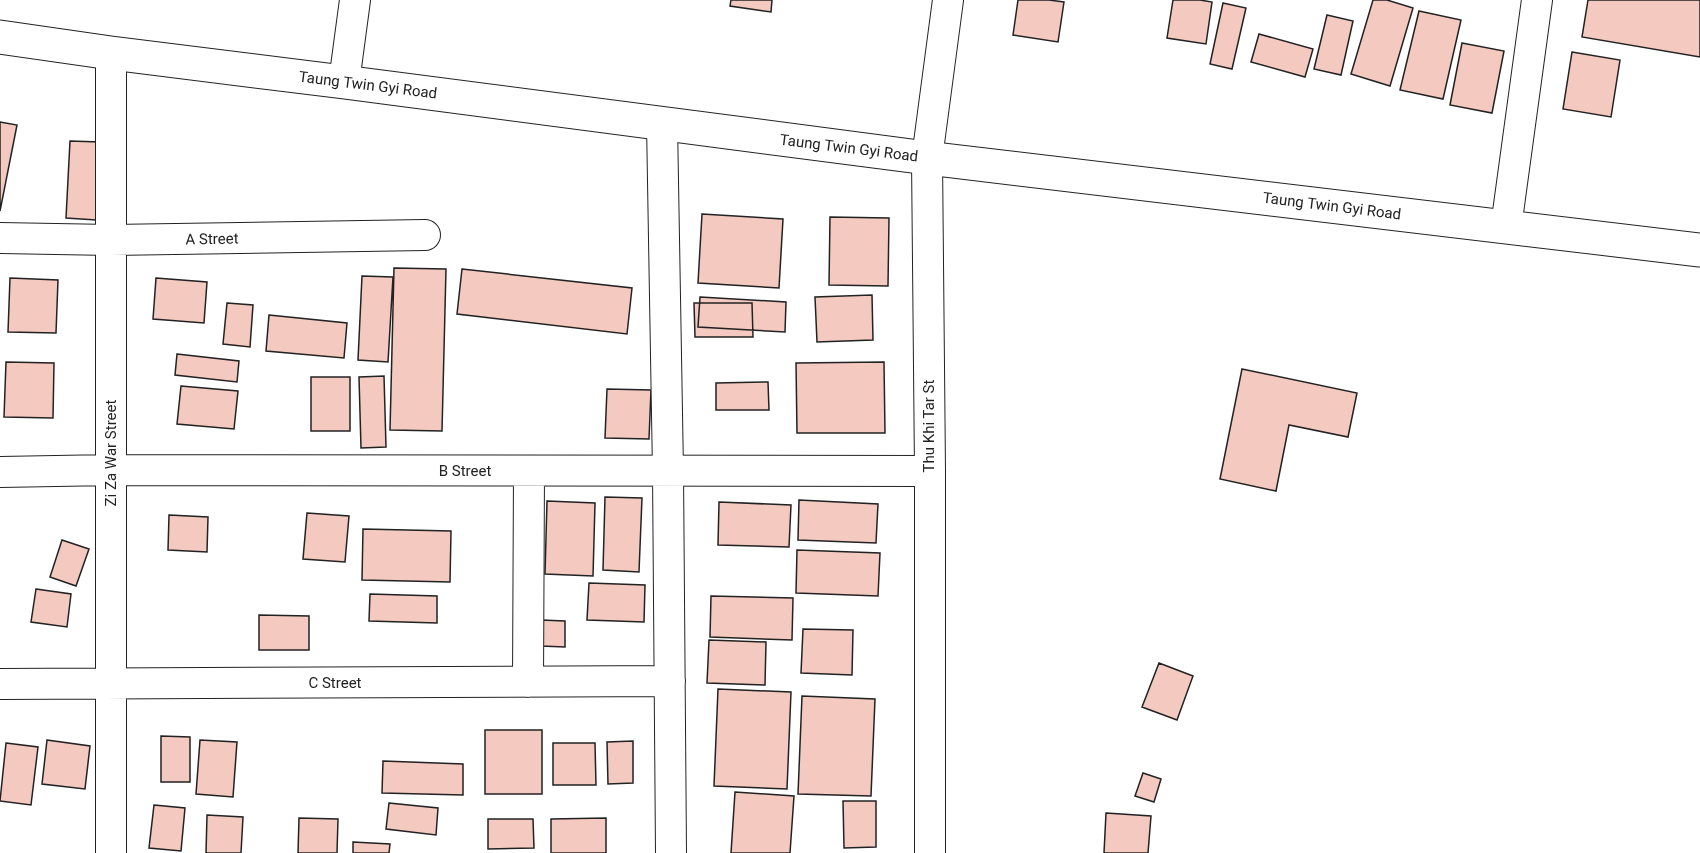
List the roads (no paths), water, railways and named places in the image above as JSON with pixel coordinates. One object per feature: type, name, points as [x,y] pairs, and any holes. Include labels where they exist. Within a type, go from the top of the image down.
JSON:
[{"type":"highway","name":"Taung Twin Gyi Road","points":[[0,37],[927,158],[1700,250]]},
{"type":"street","points":[[344,82],[356,0]]},
{"type":"street","name":"Thu Khi Tar St","points":[[930,853],[927,158],[948,0]]},
{"type":"street","points":[[1506,227],[1537,0]]},
{"type":"street","name":"Zi Za War Street","points":[[111,53],[111,853]]},
{"type":"street","points":[[662,123],[671,853]]},
{"type":"street","name":"A Street","points":[[0,238],[111,240],[425,235]]},
{"type":"street","name":"B Street","points":[[0,472],[111,470],[930,471]]},
{"type":"street","points":[[528,682],[529,471]]},
{"type":"street","name":"C Street","points":[[0,684],[670,681]]}]
